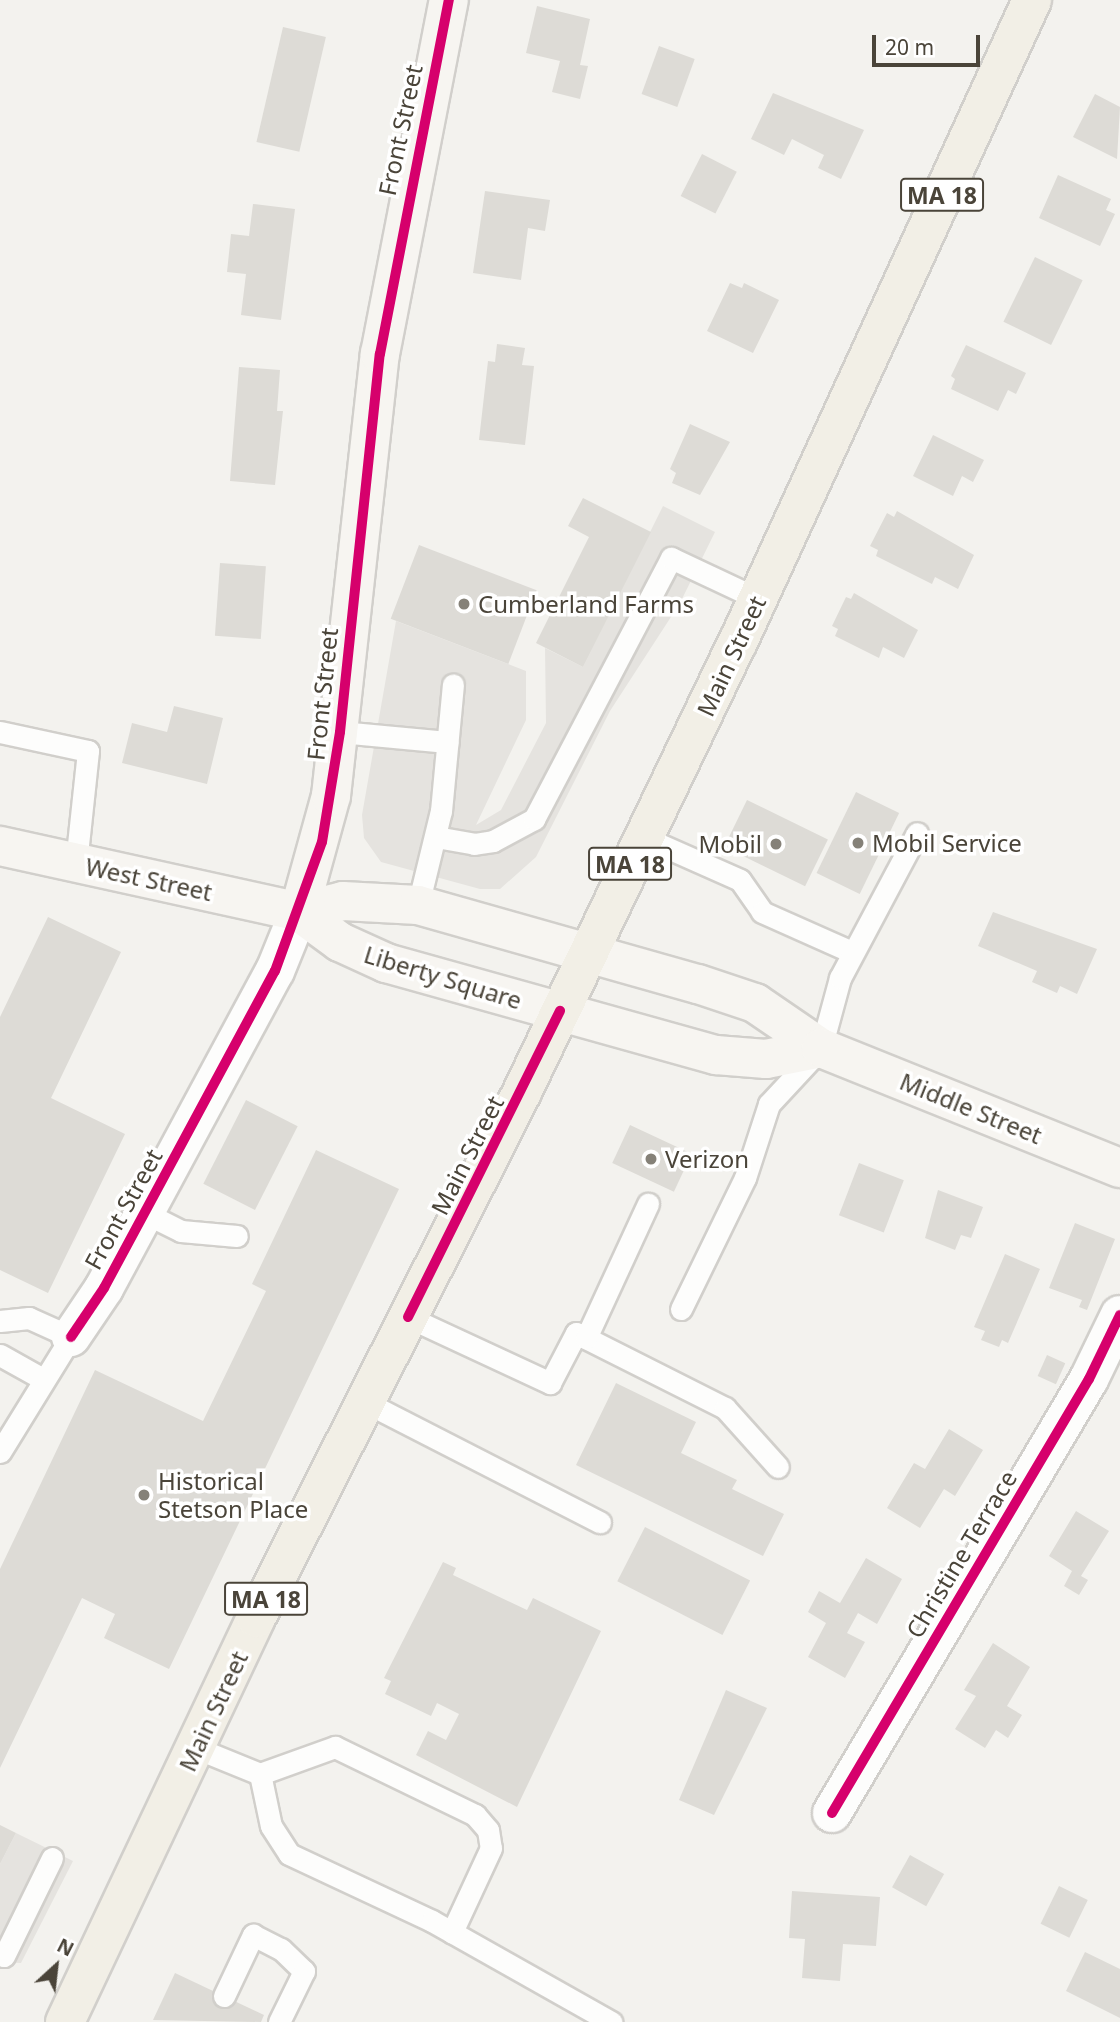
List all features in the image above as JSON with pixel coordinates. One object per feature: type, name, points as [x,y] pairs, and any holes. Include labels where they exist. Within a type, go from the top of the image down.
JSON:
[{"type":"main road","name":"Front Street","points":[[299,912],[327,818],[340,732],[380,354],[449,0]]},
{"type":"main road","name":"Main Street","points":[[65,2022],[365,1402],[560,1012],[758,598],[1032,0]]},
{"type":"main road","name":"West Street","points":[[0,846],[299,912]]},
{"type":"main road","points":[[299,912],[343,901],[418,905],[588,953]]},
{"type":"main road","name":"Liberty Square","points":[[299,912],[340,942],[387,963],[560,1012]]},
{"type":"main road","name":"Middle Street","points":[[588,953],[755,1003],[821,1048],[1120,1168]]},
{"type":"main road","points":[[560,1012],[740,1060],[821,1048]]},
{"type":"street","name":"Front Street","points":[[71,1337],[145,1213],[275,971],[299,912]]},
{"type":"street","name":"Christine Terrace","points":[[832,1813],[1089,1379],[1120,1315]]},
{"type":"lane","points":[[436,836],[474,844],[493,841],[534,818],[671,558],[758,598]]},
{"type":"lane","points":[[418,905],[436,836],[453,685]]},
{"type":"lane","points":[[0,732],[88,751],[76,863]]},
{"type":"lane","points":[[340,732],[448,742]]},
{"type":"lane","points":[[681,1308],[745,1178],[769,1104],[821,1048],[852,952],[917,833]]},
{"type":"lane","points":[[643,837],[740,880],[762,912],[852,952]]},
{"type":"lane","points":[[586,1338],[648,1204]]},
{"type":"lane","points":[[145,1213],[181,1231],[237,1237]]},
{"type":"lane","points":[[408,1317],[550,1383],[576,1333],[725,1408],[778,1467]]},
{"type":"lane","points":[[0,1321],[29,1318],[71,1337],[0,1452]]},
{"type":"lane","points":[[0,1355],[43,1379]]},
{"type":"lane","points":[[365,1402],[600,1522]]},
{"type":"lane","points":[[196,1748],[260,1774],[335,1747],[475,1815],[488,1830],[491,1848],[452,1932]]},
{"type":"lane","points":[[260,1774],[271,1826],[289,1854],[452,1932],[611,2022]]},
{"type":"lane","points":[[0,1954],[4,1956],[52,1858]]},
{"type":"lane","points":[[224,1996],[253,1935],[281,1949],[304,1971],[279,2022]]},
{"type":"shaded area","points":[[663,506],[715,532],[680,603],[610,711],[536,857],[500,889],[480,889],[381,862],[364,838],[362,815],[396,621],[526,671],[526,720],[476,825],[501,810],[546,723],[545,648],[583,667]]},
{"type":"shaded area","points":[[16,1833],[73,1861],[21,1963],[0,1962],[0,1864]]},
{"type":"building","points":[[537,6],[590,19],[580,65],[588,66],[580,99],[552,92],[560,61],[526,53]]},
{"type":"building","points":[[283,27],[326,37],[299,152],[256,142]]},
{"type":"building","points":[[659,46],[695,59],[677,107],[642,94]]},
{"type":"building","points":[[773,93],[864,130],[841,179],[818,168],[824,155],[792,139],[784,155],[751,139]]},
{"type":"building","points":[[1095,94],[1120,107],[1117,159],[1073,137]]},
{"type":"building","points":[[702,154],[737,172],[715,214],[681,196]]},
{"type":"building","points":[[1058,175],[1111,199],[1106,210],[1115,214],[1100,246],[1039,218]]},
{"type":"building","points":[[485,191],[550,200],[545,231],[528,228],[521,280],[473,273]]},
{"type":"building","points":[[253,204],[295,209],[281,320],[241,315],[246,274],[227,272],[231,234],[249,236]]},
{"type":"building","points":[[1035,257],[1083,280],[1051,345],[1003,322]]},
{"type":"building","points":[[730,283],[742,288],[744,283],[779,300],[753,353],[707,331]]},
{"type":"building","points":[[497,344],[525,348],[522,365],[534,366],[525,445],[479,440],[488,361],[495,362]]},
{"type":"building","points":[[966,345],[1026,373],[1016,394],[1008,390],[998,411],[951,389],[955,379],[951,376]]},
{"type":"building","points":[[239,367],[280,370],[277,411],[283,411],[275,485],[230,481]]},
{"type":"building","points":[[690,424],[730,442],[700,495],[672,483],[676,473],[670,469]]},
{"type":"building","points":[[933,435],[984,460],[973,482],[962,476],[953,496],[913,476]]},
{"type":"building","points":[[583,498],[651,532],[583,667],[536,643],[589,537],[568,526]]},
{"type":"building","points":[[897,511],[974,555],[958,589],[935,577],[932,584],[876,556],[878,550],[870,546],[887,513],[894,517]]},
{"type":"building","name":"Cumberland Farms","points":[[419,545],[537,590],[508,664],[391,619]]},
{"type":"building","points":[[220,563],[266,566],[261,639],[215,636]]},
{"type":"building","points":[[854,593],[918,630],[904,658],[883,647],[879,658],[835,636],[838,629],[832,626],[846,597],[851,599]]},
{"type":"building","points":[[174,706],[223,718],[207,784],[122,763],[132,723],[167,732]]},
{"type":"building","name":"Mobil Service","points":[[856,792],[899,813],[860,894],[817,873]]},
{"type":"building","points":[[747,800],[828,839],[805,886],[724,847]]},
{"type":"building","points":[[993,912],[1097,949],[1077,994],[1060,986],[1057,993],[1032,982],[1037,971],[978,946]]},
{"type":"building","points":[[48,917],[121,952],[51,1098],[125,1134],[48,1293],[0,1270],[0,1017]]},
{"type":"building","points":[[246,1100],[298,1126],[255,1210],[203,1184]]},
{"type":"building","name":"Verizon","points":[[630,1125],[692,1154],[674,1192],[612,1163]]},
{"type":"building","name":"Historical Stetson Place","points":[[316,1150],[399,1189],[169,1669],[104,1638],[115,1614],[82,1598],[0,1768],[0,1569],[95,1370],[203,1421],[266,1291],[252,1284]]},
{"type":"building","points":[[859,1163],[904,1180],[884,1232],[839,1215]]},
{"type":"building","points":[[938,1190],[983,1207],[971,1238],[961,1235],[955,1250],[925,1238]]},
{"type":"building","points":[[1075,1223],[1115,1239],[1087,1310],[1079,1307],[1082,1300],[1049,1288]]},
{"type":"building","points":[[1005,1254],[1040,1269],[1008,1343],[1002,1340],[999,1347],[981,1340],[985,1331],[974,1327]]},
{"type":"building","points":[[1047,1355],[1065,1363],[1056,1384],[1038,1376]]},
{"type":"building","points":[[616,1383],[696,1422],[681,1453],[737,1480],[732,1489],[784,1514],[763,1556],[576,1465]]},
{"type":"building","points":[[949,1429],[983,1450],[955,1496],[944,1489],[920,1528],[887,1508],[914,1463],[925,1469]]},
{"type":"building","points":[[1076,1511],[1109,1531],[1081,1576],[1088,1580],[1079,1595],[1064,1586],[1072,1571],[1049,1556]]},
{"type":"building","points":[[645,1527],[750,1581],[722,1635],[617,1581]]},
{"type":"building","points":[[866,1558],[902,1579],[877,1624],[858,1613],[847,1633],[865,1642],[845,1678],[808,1657],[826,1623],[808,1612],[819,1591],[840,1603]]},
{"type":"building","points":[[443,1562],[456,1568],[453,1575],[527,1610],[533,1598],[601,1631],[517,1807],[416,1755],[428,1731],[446,1740],[459,1714],[437,1703],[431,1716],[385,1694],[391,1681],[384,1678]]},
{"type":"building","points":[[993,1643],[1030,1667],[1007,1706],[1022,1715],[1008,1738],[996,1730],[985,1748],[955,1729],[976,1696],[964,1690]]},
{"type":"building","points":[[726,1690],[767,1708],[714,1815],[679,1800]]},
{"type":"building","points":[[0,1825],[16,1833],[0,1864]]},
{"type":"building","points":[[910,1855],[944,1874],[926,1906],[892,1887]]},
{"type":"building","points":[[1059,1886],[1088,1900],[1069,1938],[1041,1924]]},
{"type":"building","points":[[792,1891],[880,1897],[876,1946],[843,1944],[840,1981],[802,1978],[805,1939],[789,1938]]},
{"type":"building","points":[[1085,1952],[1120,1969],[1120,2018],[1066,1991]]},
{"type":"building","points":[[175,1973],[264,2015],[261,2022],[153,2020]]},
{"type":"cycle path","points":[[71,1337],[104,1288],[275,971],[322,842],[340,732],[380,354],[449,0]]},
{"type":"cycle path","points":[[408,1317],[560,1011]]},
{"type":"cycle path","points":[[832,1813],[1089,1379],[1120,1315]]},
{"type":"place","name":"Cumberland Farms","points":[[464,604]]},
{"type":"place","name":"Mobil Service","points":[[858,843]]},
{"type":"place","name":"Mobil","points":[[776,844]]},
{"type":"place","name":"Verizon","points":[[651,1159]]},
{"type":"place","name":"Historical Stetson Place","points":[[144,1495]]}]
